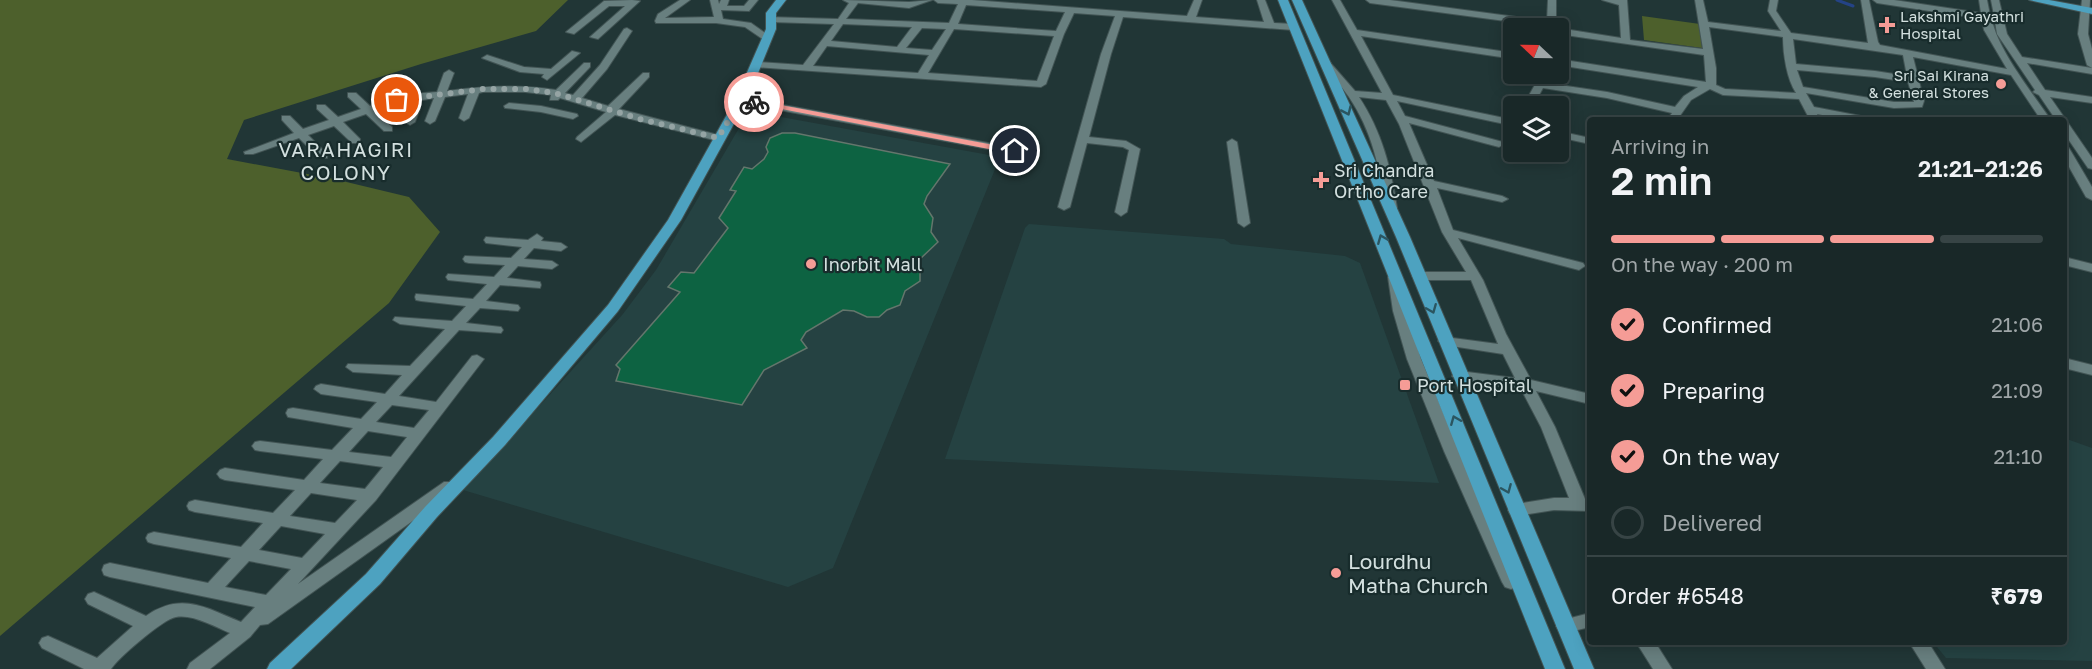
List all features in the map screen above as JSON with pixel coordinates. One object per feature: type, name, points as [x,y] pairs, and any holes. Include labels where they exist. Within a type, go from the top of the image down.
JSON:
[{"type":"main road","points":[[277,669],[373,579],[499,441],[613,308],[674,220],[741,100],[772,24],[772,10],[781,0]]},
{"type":"main road","points":[[1283,0],[1394,267]]},
{"type":"main road","points":[[1297,0],[1392,213],[1584,669]]},
{"type":"main road","points":[[2034,0],[2088,7]]},
{"type":"street","points":[[686,0],[658,20],[718,20],[748,25],[767,38]]},
{"type":"street","points":[[714,0],[718,20]]},
{"type":"street","points":[[724,0],[722,8],[746,9],[754,0]]},
{"type":"street","points":[[807,67],[840,23],[853,0],[890,1],[915,5],[928,0]]},
{"type":"street","points":[[938,0],[1036,4],[1071,10],[1293,27]]},
{"type":"street","points":[[1064,207],[1117,0]]},
{"type":"street","points":[[1191,18],[1198,0]]},
{"type":"street","points":[[1262,0],[1270,25]]},
{"type":"street","points":[[1336,0],[1401,118],[1448,232],[1474,276],[1507,350],[1548,427],[1584,504],[1554,504],[1516,510]]},
{"type":"street","points":[[1370,0],[1503,19]]},
{"type":"street","points":[[1551,18],[1552,0]]},
{"type":"street","points":[[1606,0],[1623,1],[1626,42]]},
{"type":"street","points":[[1699,0],[1709,53],[1711,86]]},
{"type":"street","points":[[1774,0],[1772,11],[1788,35],[1788,50],[1800,92],[1813,115],[1834,117]]},
{"type":"street","points":[[1865,0],[1873,44],[1877,48]]},
{"type":"street","points":[[1877,0],[1999,19]]},
{"type":"street","points":[[1983,0],[1989,30],[2014,73],[2044,117]]},
{"type":"street","points":[[1995,0],[2002,34],[2059,117]]},
{"type":"street","points":[[571,32],[607,3],[635,2]]},
{"type":"street","points":[[595,37],[635,2]]},
{"type":"street","points":[[922,75],[963,2]]},
{"type":"street","points":[[2088,7],[2083,34],[2092,64]]},
{"type":"street","points":[[757,65],[1041,84],[1059,34],[1071,10]]},
{"type":"street","points":[[771,19],[951,26],[1059,34]]},
{"type":"street","points":[[1704,24],[1877,48],[2014,73]]},
{"type":"street","points":[[899,50],[919,25]]},
{"type":"street","points":[[575,99],[604,67],[627,31]]},
{"type":"street","points":[[1354,32],[1503,54]]},
{"type":"street","points":[[1569,33],[1709,53]]},
{"type":"street","points":[[823,43],[934,53]]},
{"type":"street","points":[[532,90],[576,53]]},
{"type":"street","points":[[1569,64],[1711,86],[1723,92],[1800,92],[1913,106],[1918,105],[1920,101],[1912,80],[1907,53]]},
{"type":"street","points":[[487,58],[523,70],[553,72]]},
{"type":"street","points":[[2019,59],[2092,70]]},
{"type":"street","points":[[1324,61],[1354,94],[1382,152],[1392,213]]},
{"type":"street","points":[[541,109],[587,65]]},
{"type":"street","points":[[1792,68],[1875,74],[1912,80]]},
{"type":"street","points":[[430,122],[449,73]]},
{"type":"street","points":[[581,139],[646,75]]},
{"type":"street","points":[[1534,96],[1540,85],[1606,95],[1675,116],[1688,96],[1711,86]]},
{"type":"street","points":[[464,118],[475,90]]},
{"type":"street","points":[[249,152],[410,97],[475,90],[532,90],[558,94],[640,119],[718,138]]},
{"type":"street","points":[[2025,90],[2092,100]]},
{"type":"street","points":[[1354,94],[1390,97],[1503,121]]},
{"type":"street","points":[[352,95],[370,109],[388,129]]},
{"type":"street","points":[[410,97],[415,109],[410,122]]},
{"type":"street","points":[[741,100],[1015,151]]},
{"type":"street","points":[[510,106],[541,109],[573,116]]},
{"type":"street","points":[[321,107],[356,141]]},
{"type":"street","points":[[286,118],[323,156]]},
{"type":"street","points":[[1401,118],[1499,144]]},
{"type":"street","points":[[2067,129],[2092,166]]},
{"type":"street","points":[[1569,136],[1587,140]]},
{"type":"street","points":[[1082,139],[1126,144],[1135,149],[1121,212]]},
{"type":"street","points":[[1232,142],[1244,223]]},
{"type":"street","points":[[2067,147],[2092,146]]},
{"type":"street","points":[[2067,153],[2092,197]]},
{"type":"street","points":[[1429,183],[1502,199]]},
{"type":"street","points":[[1448,232],[1579,266]]},
{"type":"street","points":[[490,240],[534,241],[561,247]]},
{"type":"street","points":[[211,591],[534,241]]},
{"type":"street","points":[[469,259],[552,265]]},
{"type":"street","points":[[2067,262],[2092,267]]},
{"type":"street","points":[[1394,267],[1398,310],[1406,339],[1442,428],[1511,582],[1553,664]]},
{"type":"street","points":[[1419,276],[1474,276]]},
{"type":"street","points":[[452,277],[535,285]]},
{"type":"street","points":[[421,297],[513,308]]},
{"type":"street","points":[[400,320],[496,330]]},
{"type":"street","points":[[1445,341],[1507,350]]},
{"type":"street","points":[[241,633],[369,496],[477,359]]},
{"type":"street","points":[[2067,364],[2092,370]]},
{"type":"street","points":[[353,367],[413,371]]},
{"type":"street","points":[[1459,376],[1525,384],[1587,398]]},
{"type":"street","points":[[321,389],[439,407]]},
{"type":"street","points":[[293,413],[418,434]]},
{"type":"street","points":[[260,446],[396,463]]},
{"type":"street","points":[[225,474],[369,496]]},
{"type":"street","points":[[196,669],[241,633],[467,474]]},
{"type":"street","points":[[195,506],[339,530]]},
{"type":"street","points":[[154,538],[305,565]]},
{"type":"street","points":[[110,570],[270,603]]},
{"type":"street","points":[[94,599],[149,625]]},
{"type":"street","points":[[48,643],[99,668],[164,613],[176,609],[241,633]]},
{"type":"street","points":[[1565,626],[1587,621]]},
{"type":"street","points":[[1648,645],[1663,669]]},
{"type":"street","points":[[1920,645],[1936,669]]},
{"type":"shaded area","points":[[749,111],[1000,157],[833,568],[788,587],[463,490],[623,314],[656,270]]},
{"type":"shaded area","points":[[1029,224],[1224,239],[1231,244],[1345,256],[1360,263],[1439,483],[945,459],[1025,228]]},
{"type":"shaded area","points":[[2067,439],[2092,448],[2092,661],[1946,658],[1935,645],[2067,645]]},
{"type":"green space","points":[[0,0],[568,0],[536,31],[421,64],[244,120],[227,159],[334,179],[409,197],[440,232],[389,303],[0,636]]},
{"type":"green space","points":[[1642,16],[1700,24],[1702,48],[1644,40]]},
{"type":"building","name":"Inorbit Mall","points":[[782,133],[795,133],[950,164],[927,196],[924,204],[933,218],[931,232],[938,242],[920,259],[920,281],[905,291],[900,305],[887,310],[879,317],[867,317],[854,311],[843,310],[806,332],[801,340],[807,348],[764,370],[742,405],[616,381],[620,369],[616,365],[680,292],[668,287],[681,272],[694,273],[728,228],[719,218],[736,191],[730,190],[744,167],[752,169],[764,159],[768,152],[766,147],[770,138]]},
{"type":"waterway","points":[[1837,0],[1853,6]]},
{"type":"way so far","points":[[397,100],[483,89],[525,89],[555,93],[629,116],[718,138],[741,100],[754,102]]},
{"type":"place","name":"Lakshmi Gayathri Hospital","points":[[1887,25]]},
{"type":"place","name":"Sri Sai Kirana & General Stores","points":[[2001,84]]},
{"type":"place","name":"Sri Chandra Ortho Care","points":[[1321,180]]},
{"type":"place","name":"Inorbit Mall","points":[[811,264]]},
{"type":"place","name":"Port Hospital","points":[[1405,385]]},
{"type":"place","name":"Lourdhu Matha Church","points":[[1336,573]]},
{"type":"district","name":"VARAHAGIRI COLONY","points":[[346,160]]},
{"type":"route","points":[[754,102],[1015,151]]}]
